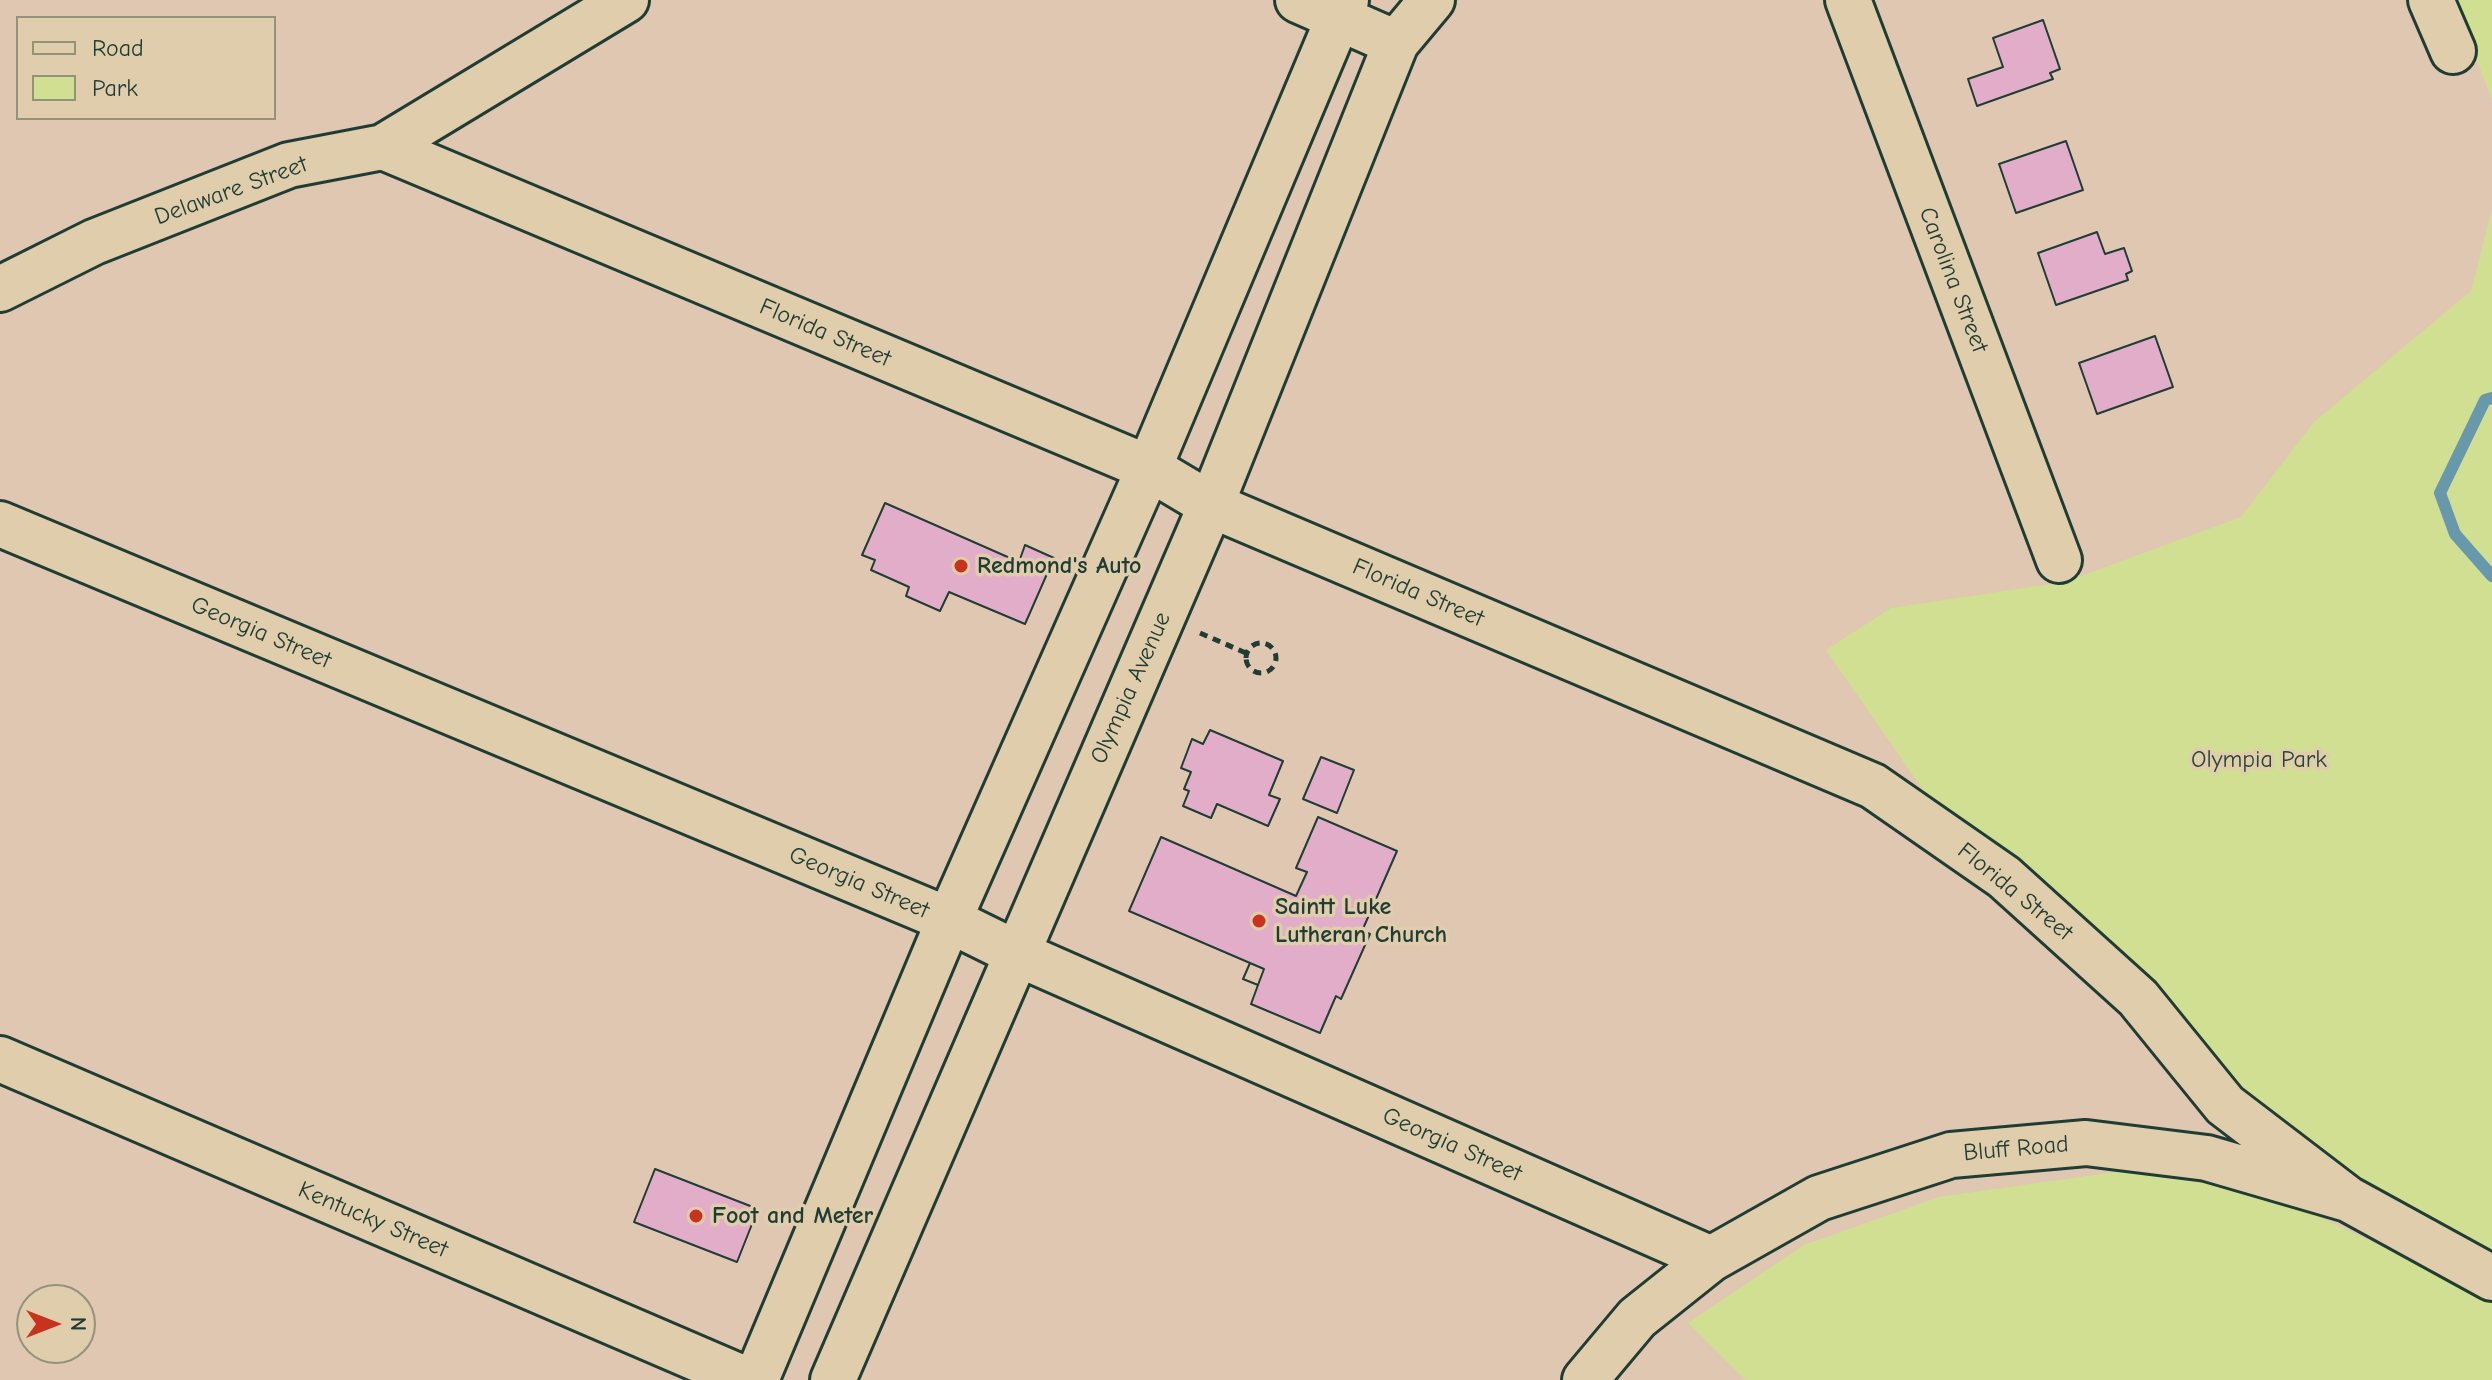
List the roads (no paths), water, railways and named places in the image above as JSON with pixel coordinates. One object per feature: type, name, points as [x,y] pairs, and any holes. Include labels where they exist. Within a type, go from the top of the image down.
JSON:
[{"type":"street","name":"Delaware Street","points":[[0,289],[94,242],[289,165],[383,147],[626,0]]},
{"type":"street","points":[[1298,0],[1342,9],[1396,43]]},
{"type":"street","name":"Olympia Avenue","points":[[833,1380],[1211,505],[1396,43],[1432,0]]},
{"type":"street","name":"Carolina Street","points":[[1848,0],[2059,560]]},
{"type":"street","points":[[2431,0],[2453,51]]},
{"type":"street","points":[[756,1380],[949,920],[1149,468],[1342,9]]},
{"type":"street","name":"Florida Street","points":[[383,147],[1149,468],[1211,505],[1873,786],[2004,877],[2138,998],[2225,1105],[2348,1199]]},
{"type":"street","name":"Georgia Street","points":[[0,524],[949,920],[1016,953],[1711,1259]]},
{"type":"street","name":"Kentucky Street","points":[[0,1059],[747,1380]]},
{"type":"street","name":"Bluff Road","points":[[1585,1380],[1637,1318],[1711,1259],[1819,1198],[1951,1155],[2086,1143],[2207,1158],[2348,1199],[2492,1278]]},
{"type":"waterway","points":[[2492,398],[2485,400],[2440,493],[2455,534],[2492,576]]},
{"type":"place","name":"Redmond's Auto","points":[[961,566]]},
{"type":"place","name":"Saintt Luke Lutheran Church","points":[[1259,921]]},
{"type":"place","name":"Foot and Meter","points":[[696,1216]]},
{"type":"park label","name":"Olympia Park","points":[[2259,760]]}]
